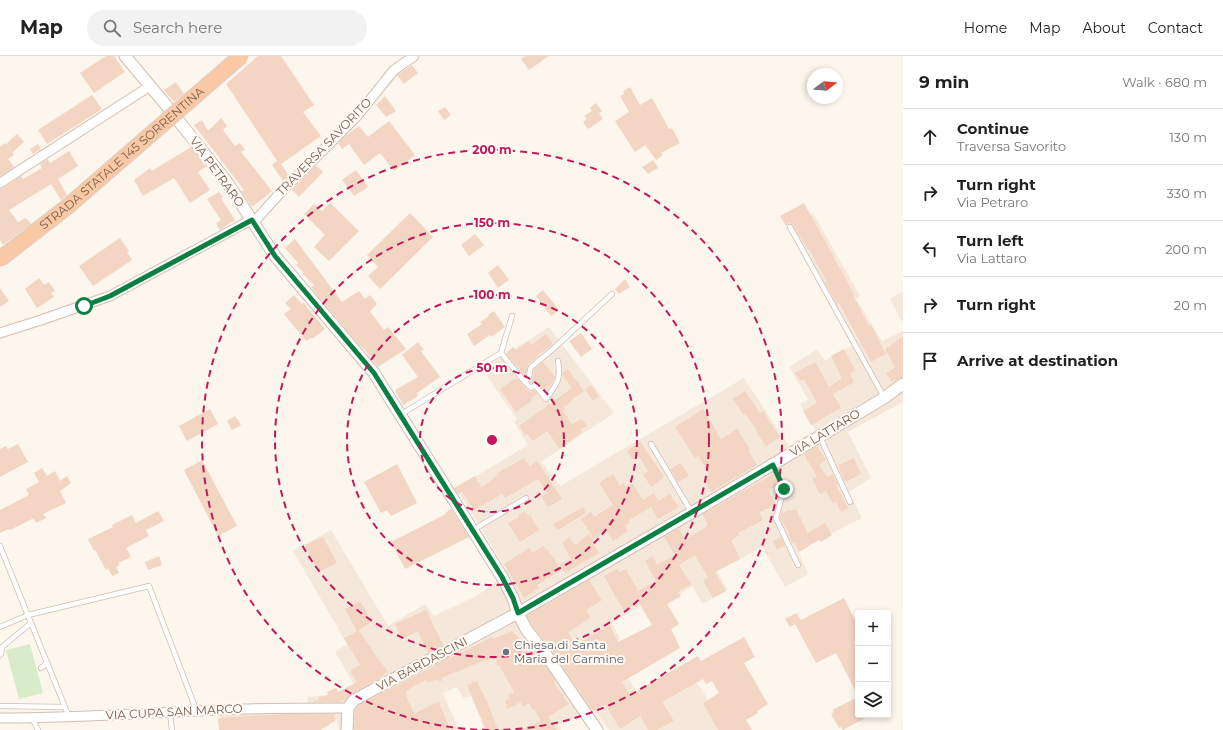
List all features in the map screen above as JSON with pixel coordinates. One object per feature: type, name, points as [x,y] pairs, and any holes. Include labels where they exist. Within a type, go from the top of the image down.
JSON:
[{"type":"highway","name":"STRADA STATALE 145 SORRENTINA","points":[[0,260],[67,207],[241,56]]},
{"type":"street","name":"VIA PETRARO","points":[[125,56],[227,182],[275,256],[374,373],[502,577],[526,629],[547,656],[597,730]]},
{"type":"street","name":"TRAVERSA SAVORITO","points":[[0,333],[110,296],[252,222],[357,116],[394,70],[414,56]]},
{"type":"street","points":[[0,183],[150,86]]},
{"type":"street","name":"VIA LATTARO","points":[[518,613],[773,465],[884,398],[903,384]]},
{"type":"street","name":"VIA BARDASCINI","points":[[348,708],[354,700],[518,613]]},
{"type":"street","points":[[347,730],[348,708]]},
{"type":"street","name":"VIA CUPA SAN MARCO","points":[[0,718],[69,717],[243,709],[348,708]]},
{"type":"lane","points":[[790,227],[884,398]]},
{"type":"lane","points":[[524,381],[529,378],[531,367],[553,350],[612,294]]},
{"type":"lane","points":[[400,415],[501,353],[512,316]]},
{"type":"lane","points":[[501,353],[524,381],[531,388],[536,385],[546,399],[557,384],[559,371],[558,361]]},
{"type":"lane","points":[[820,437],[850,502]]},
{"type":"lane","points":[[651,444],[692,512]]},
{"type":"lane","points":[[773,465],[784,489],[776,518],[798,565]]},
{"type":"lane","points":[[473,530],[526,498]]},
{"type":"lane","points":[[0,546],[69,717]]},
{"type":"lane","points":[[0,627],[28,615],[149,586],[197,712]]},
{"type":"lane","points":[[0,655],[2,646],[31,623]]},
{"type":"lane","points":[[41,668],[47,663]]},
{"type":"lane","points":[[0,706],[64,707]]},
{"type":"lane","points":[[170,713],[172,730]]},
{"type":"lane","points":[[32,718],[38,730]]},
{"type":"shaded area","points":[[813,213],[860,296],[856,299],[882,341],[903,331],[903,402],[848,432],[871,478],[849,492],[862,518],[798,551],[808,574],[785,587],[762,547],[733,563],[725,550],[709,558],[728,590],[702,604],[693,586],[667,602],[662,593],[612,623],[620,639],[610,645],[626,675],[648,709],[696,682],[707,698],[723,730],[609,730],[593,708],[559,725],[561,730],[485,730],[471,696],[463,698],[457,687],[443,693],[459,730],[339,730],[337,719],[321,730],[221,730],[219,706],[308,705],[307,697],[327,695],[338,690],[339,702],[358,691],[335,652],[347,644],[293,551],[331,530],[388,626],[425,604],[434,616],[478,595],[493,584],[506,569],[456,488],[528,445],[514,422],[517,419],[482,369],[549,327],[614,413],[541,462],[560,486],[744,378],[789,446],[815,430],[800,404],[808,399],[789,367],[817,349],[825,361],[852,346],[787,228]]},
{"type":"shaded area","points":[[903,291],[903,324],[890,299]]},
{"type":"green space","points":[[30,644],[43,693],[19,699],[6,650]]},
{"type":"building","points":[[106,56],[114,56],[125,72],[94,93],[80,73]]},
{"type":"building","points":[[258,56],[281,56],[314,105],[303,112],[321,136],[281,164],[289,176],[283,181],[272,165],[277,161],[226,84]]},
{"type":"building","points":[[526,56],[549,56],[529,70],[521,59]]},
{"type":"building","points":[[412,65],[418,73],[404,84],[397,75]]},
{"type":"building","points":[[176,82],[184,94],[174,102],[164,90]]},
{"type":"building","points":[[630,87],[640,105],[652,98],[669,129],[672,128],[680,143],[661,153],[663,155],[656,160],[645,145],[635,152],[615,121],[629,112],[620,96],[624,94],[623,91]]},
{"type":"building","points":[[92,95],[102,109],[47,144],[38,130]]},
{"type":"building","points":[[385,96],[396,111],[386,117],[376,105]]},
{"type":"building","points":[[596,103],[602,111],[599,113],[603,119],[588,129],[583,122],[587,119],[584,116],[592,111],[590,108]]},
{"type":"building","points":[[445,107],[451,115],[444,120],[438,111]]},
{"type":"building","points":[[221,118],[227,126],[223,130],[235,146],[240,143],[245,150],[241,152],[272,191],[252,207],[241,191],[244,190],[194,125],[202,120],[208,131]]},
{"type":"building","points":[[389,121],[415,155],[394,171],[380,153],[364,165],[349,144],[342,149],[338,143],[359,126],[368,137]]},
{"type":"building","points":[[17,134],[24,142],[12,153],[14,155],[8,159],[14,167],[0,176],[0,147],[5,143],[6,145]]},
{"type":"building","points":[[38,144],[41,149],[33,154],[30,149]]},
{"type":"building","points":[[191,147],[206,167],[198,172],[210,190],[190,203],[174,178],[143,196],[134,180],[150,168],[152,171]]},
{"type":"building","points":[[69,151],[78,166],[58,179],[67,195],[61,200],[51,184],[9,210],[18,222],[26,218],[31,224],[3,245],[0,240],[0,189],[21,176],[23,179],[42,168],[40,164],[48,159],[50,163]]},
{"type":"building","points":[[653,160],[658,168],[648,174],[642,167]]},
{"type":"building","points":[[316,165],[323,172],[299,197],[292,190]]},
{"type":"building","points":[[356,170],[368,187],[354,196],[342,180]]},
{"type":"building","points":[[219,192],[223,197],[221,198],[235,220],[220,230],[216,223],[221,220],[207,199]]},
{"type":"building","points":[[330,203],[359,231],[329,261],[314,247],[325,235],[304,214],[314,204],[322,211]]},
{"type":"building","points":[[804,203],[854,294],[853,295],[869,326],[871,325],[886,354],[871,362],[839,303],[837,304],[825,283],[827,282],[809,249],[808,250],[793,225],[790,223],[786,226],[780,216]]},
{"type":"building","points":[[410,213],[433,237],[380,289],[368,276],[378,267],[367,255]]},
{"type":"building","points":[[475,234],[484,245],[469,256],[461,245]]},
{"type":"building","points":[[120,238],[129,251],[127,252],[132,260],[93,286],[79,266]]},
{"type":"building","points":[[295,239],[342,302],[359,291],[365,299],[370,295],[377,304],[370,311],[384,330],[388,327],[406,349],[378,367],[362,346],[361,347],[317,295],[311,287],[314,285],[296,265],[298,263],[285,248]]},
{"type":"building","points":[[498,265],[509,280],[498,288],[488,273]]},
{"type":"building","points":[[39,278],[44,285],[49,282],[55,291],[51,293],[54,297],[37,308],[25,289]]},
{"type":"building","points":[[625,279],[630,287],[619,294],[615,289]]},
{"type":"building","points":[[0,288],[9,301],[0,307]]},
{"type":"building","points":[[543,290],[559,310],[551,316],[536,296]]},
{"type":"building","points":[[294,295],[302,304],[303,302],[325,329],[312,339],[311,338],[306,341],[284,314],[291,309],[285,303]]},
{"type":"building","points":[[494,311],[505,327],[491,337],[490,335],[474,346],[467,334],[482,324],[480,322]]},
{"type":"building","points":[[581,333],[592,349],[581,357],[569,341]]},
{"type":"building","points":[[546,334],[553,344],[528,364],[525,376],[506,353],[513,347],[516,350],[529,341],[532,345]]},
{"type":"building","points":[[903,336],[903,377],[892,382],[886,373],[895,368],[885,349]]},
{"type":"building","points":[[418,342],[424,350],[421,351],[440,377],[417,393],[418,396],[403,405],[395,390],[418,377],[402,355]]},
{"type":"building","points":[[844,349],[855,370],[850,374],[854,382],[833,394],[841,408],[811,425],[803,411],[817,403],[804,379],[800,381],[795,373],[815,362],[829,387],[842,378],[831,356]]},
{"type":"building","points":[[543,362],[555,377],[551,385],[544,390],[537,382],[530,382],[533,379],[534,369]]},
{"type":"building","points":[[568,369],[584,391],[568,403],[569,404],[563,407],[565,409],[563,411],[572,424],[582,419],[587,426],[580,430],[582,432],[560,449],[547,431],[533,441],[527,434],[525,435],[519,426],[572,388],[562,375],[563,372]]},
{"type":"building","points":[[516,378],[528,391],[531,392],[534,390],[538,394],[531,398],[532,400],[516,412],[500,389]]},
{"type":"building","points":[[591,385],[599,396],[593,401],[585,390]]},
{"type":"building","points":[[745,391],[760,413],[763,411],[780,437],[766,447],[756,431],[757,430],[745,414],[743,415],[733,399]]},
{"type":"building","points":[[210,409],[218,424],[187,441],[179,426]]},
{"type":"building","points":[[703,409],[721,439],[737,429],[750,449],[748,450],[757,465],[711,492],[703,478],[709,474],[698,456],[695,458],[675,427]]},
{"type":"building","points":[[235,416],[241,425],[232,430],[227,421]]},
{"type":"building","points":[[640,441],[664,477],[651,487],[643,474],[648,471],[639,456],[633,460],[627,451]]},
{"type":"building","points":[[18,444],[28,462],[0,477],[0,449],[6,446],[8,449]]},
{"type":"building","points":[[817,446],[826,460],[819,465],[827,477],[833,474],[838,485],[836,485],[848,508],[841,512],[836,502],[833,504],[826,491],[820,494],[812,479],[817,477],[804,454]]},
{"type":"building","points":[[524,458],[530,466],[537,461],[562,499],[548,507],[541,497],[547,493],[538,479],[505,498],[502,494],[474,510],[462,492],[458,494],[454,488],[475,476],[482,487],[497,476],[496,474]]},
{"type":"building","points":[[854,458],[861,474],[845,482],[838,465]]},
{"type":"building","points":[[202,460],[237,526],[218,536],[184,470]]},
{"type":"building","points":[[681,463],[689,476],[678,482],[670,469]]},
{"type":"building","points":[[397,464],[417,503],[391,516],[387,510],[381,513],[364,482]]},
{"type":"building","points":[[42,468],[47,476],[55,471],[60,481],[67,476],[71,483],[60,491],[66,503],[43,514],[46,518],[36,523],[34,518],[10,530],[9,529],[0,533],[0,510],[29,495],[26,489],[39,482],[34,473]]},
{"type":"building","points":[[613,474],[620,486],[623,483],[626,487],[632,483],[643,500],[654,493],[658,501],[670,494],[679,507],[658,519],[651,507],[629,520],[630,522],[625,526],[628,531],[613,541],[606,530],[594,539],[581,519],[591,512],[594,517],[613,505],[599,483]]},
{"type":"building","points":[[773,474],[778,485],[769,490],[776,505],[759,512],[763,520],[738,533],[739,535],[731,540],[740,559],[715,572],[726,591],[713,598],[703,580],[708,578],[695,555],[679,565],[691,584],[678,592],[681,596],[667,604],[679,624],[671,629],[680,648],[622,682],[630,695],[698,656],[701,661],[744,637],[755,657],[744,663],[768,704],[757,711],[758,713],[746,720],[752,730],[718,730],[703,703],[719,693],[712,681],[706,684],[703,679],[662,702],[674,721],[657,730],[648,730],[640,716],[620,729],[605,704],[593,711],[527,616],[589,580],[602,600],[586,610],[591,618],[568,632],[575,645],[610,625],[618,642],[652,625],[639,603],[624,611],[604,576],[617,569],[620,572],[626,569],[638,591],[656,581],[645,561],[653,556],[657,565],[675,555],[664,537],[679,528],[685,540],[708,526],[703,514]]},
{"type":"building","points":[[583,507],[586,513],[558,530],[553,524]]},
{"type":"building","points":[[451,509],[469,537],[405,569],[391,542],[446,514],[445,513]]},
{"type":"building","points":[[796,509],[808,533],[825,523],[832,535],[821,542],[820,540],[809,545],[799,552],[794,542],[792,543],[788,534],[789,533],[780,518],[781,514],[789,510],[791,511]]},
{"type":"building","points":[[158,511],[164,521],[146,530],[149,536],[126,548],[131,557],[118,563],[120,565],[116,567],[119,573],[112,576],[108,568],[106,570],[88,539],[113,527],[112,525],[132,515],[136,523]]},
{"type":"building","points":[[525,511],[528,516],[530,515],[539,530],[520,542],[508,523],[519,517],[518,515]]},
{"type":"building","points":[[589,534],[599,553],[565,573],[560,565],[571,559],[562,543],[569,537],[575,545]]},
{"type":"building","points":[[323,537],[337,563],[319,572],[305,545]]},
{"type":"building","points":[[781,537],[785,546],[777,550],[773,541]]},
{"type":"building","points":[[543,546],[546,550],[547,548],[561,570],[537,585],[539,588],[524,598],[504,564],[529,548],[532,553]]},
{"type":"building","points":[[159,556],[162,565],[148,570],[145,562]]},
{"type":"building","points":[[844,598],[855,620],[855,690],[836,653],[816,663],[795,624],[790,627],[785,619],[796,613],[801,620]]},
{"type":"building","points":[[360,601],[372,622],[359,630],[388,672],[351,694],[345,700],[339,702],[312,702],[319,700],[319,697],[328,695],[327,692],[336,688],[338,692],[357,682],[350,671],[360,665],[344,638],[357,631],[345,609]]},
{"type":"building","points":[[426,610],[443,645],[428,653],[418,631],[402,639],[395,624]]},
{"type":"building","points":[[512,631],[541,660],[556,681],[554,683],[569,704],[548,717],[557,730],[522,730],[541,721],[529,703],[523,707],[521,702],[507,709],[505,701],[510,698],[508,695],[514,692],[499,665],[497,666],[496,659],[486,660],[441,678],[443,681],[435,680],[428,683],[426,680],[406,691],[406,696],[414,713],[439,702],[450,730],[354,730],[355,710],[359,705],[435,666],[434,665],[449,657],[450,658],[492,637],[493,639]]},
{"type":"building","points":[[477,681],[498,730],[486,730],[467,685]]},
{"type":"building","points":[[855,698],[855,718],[865,718],[843,730],[841,727],[839,728],[831,714],[834,712],[832,710]]},
{"type":"building","points":[[282,714],[334,714],[335,721],[320,730],[219,730],[218,718]]},
{"type":"place","name":"Chiesa di Santa Maria del Carmine","points":[[506,652]]},
{"type":"route","points":[[84,306],[110,296],[252,220],[275,256],[374,373],[502,577],[513,598],[518,613],[773,465],[784,489]]}]
